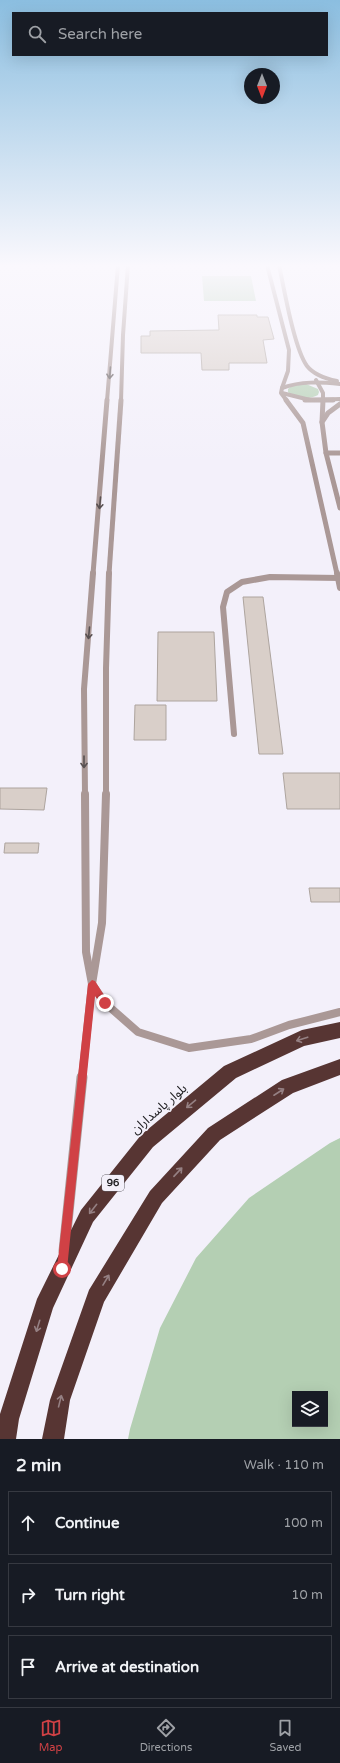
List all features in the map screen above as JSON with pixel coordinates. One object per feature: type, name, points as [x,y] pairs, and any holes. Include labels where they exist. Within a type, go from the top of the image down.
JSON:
[{"type":"highway","name":"بلوار پاسداران","points":[[5,1439],[9,1418],[44,1306],[87,1216],[146,1141],[230,1072],[302,1038],[340,1030]]},
{"type":"highway","points":[[53,1439],[60,1400],[96,1296],[156,1197],[214,1134],[288,1086],[340,1067]]},
{"type":"lane","points":[[113,332],[84,689],[86,952],[92,984],[105,1003],[138,1032],[189,1048],[251,1039],[289,1025],[340,1012]]},
{"type":"lane","points":[[62,1269],[92,984],[102,923],[107,752],[106,668],[109,580],[123,374],[123,332]]},
{"type":"lane","points":[[284,332],[289,350],[288,371],[282,390],[303,424],[339,578],[340,588]]},
{"type":"lane","points":[[296,332],[300,350],[307,366],[318,382],[323,393],[322,422],[326,453],[340,508]]},
{"type":"lane","points":[[307,366],[317,374],[340,383]]},
{"type":"lane","points":[[282,390],[294,383],[340,383]]},
{"type":"lane","points":[[282,390],[298,400],[322,401],[340,399]]},
{"type":"lane","points":[[322,422],[328,412],[340,404]]},
{"type":"lane","points":[[326,453],[340,453]]},
{"type":"lane","points":[[234,734],[223,607],[227,592],[242,582],[270,577],[339,578]]},
{"type":"green space","points":[[306,384],[318,389],[318,395],[311,398],[302,398],[294,396],[288,392],[288,389],[291,386]]},
{"type":"green space","points":[[340,1138],[340,1439],[128,1439],[160,1328],[196,1258],[249,1198],[330,1143]]},
{"type":"building","points":[[150,332],[272,332],[274,339],[263,340],[267,363],[229,363],[229,370],[202,370],[201,353],[141,353],[141,336],[150,336]]},
{"type":"building","points":[[243,597],[263,597],[283,754],[259,754]]},
{"type":"building","points":[[158,632],[214,632],[217,701],[157,701]]},
{"type":"building","points":[[135,705],[166,705],[166,740],[134,740]]},
{"type":"building","points":[[283,773],[340,773],[340,809],[287,809]]},
{"type":"building","points":[[0,788],[47,788],[44,810],[0,809]]},
{"type":"building","points":[[5,843],[39,843],[38,853],[4,853]]},
{"type":"building","points":[[309,888],[340,888],[340,902],[311,902]]},
{"type":"route","points":[[62,1269],[92,984],[105,1003]]}]
